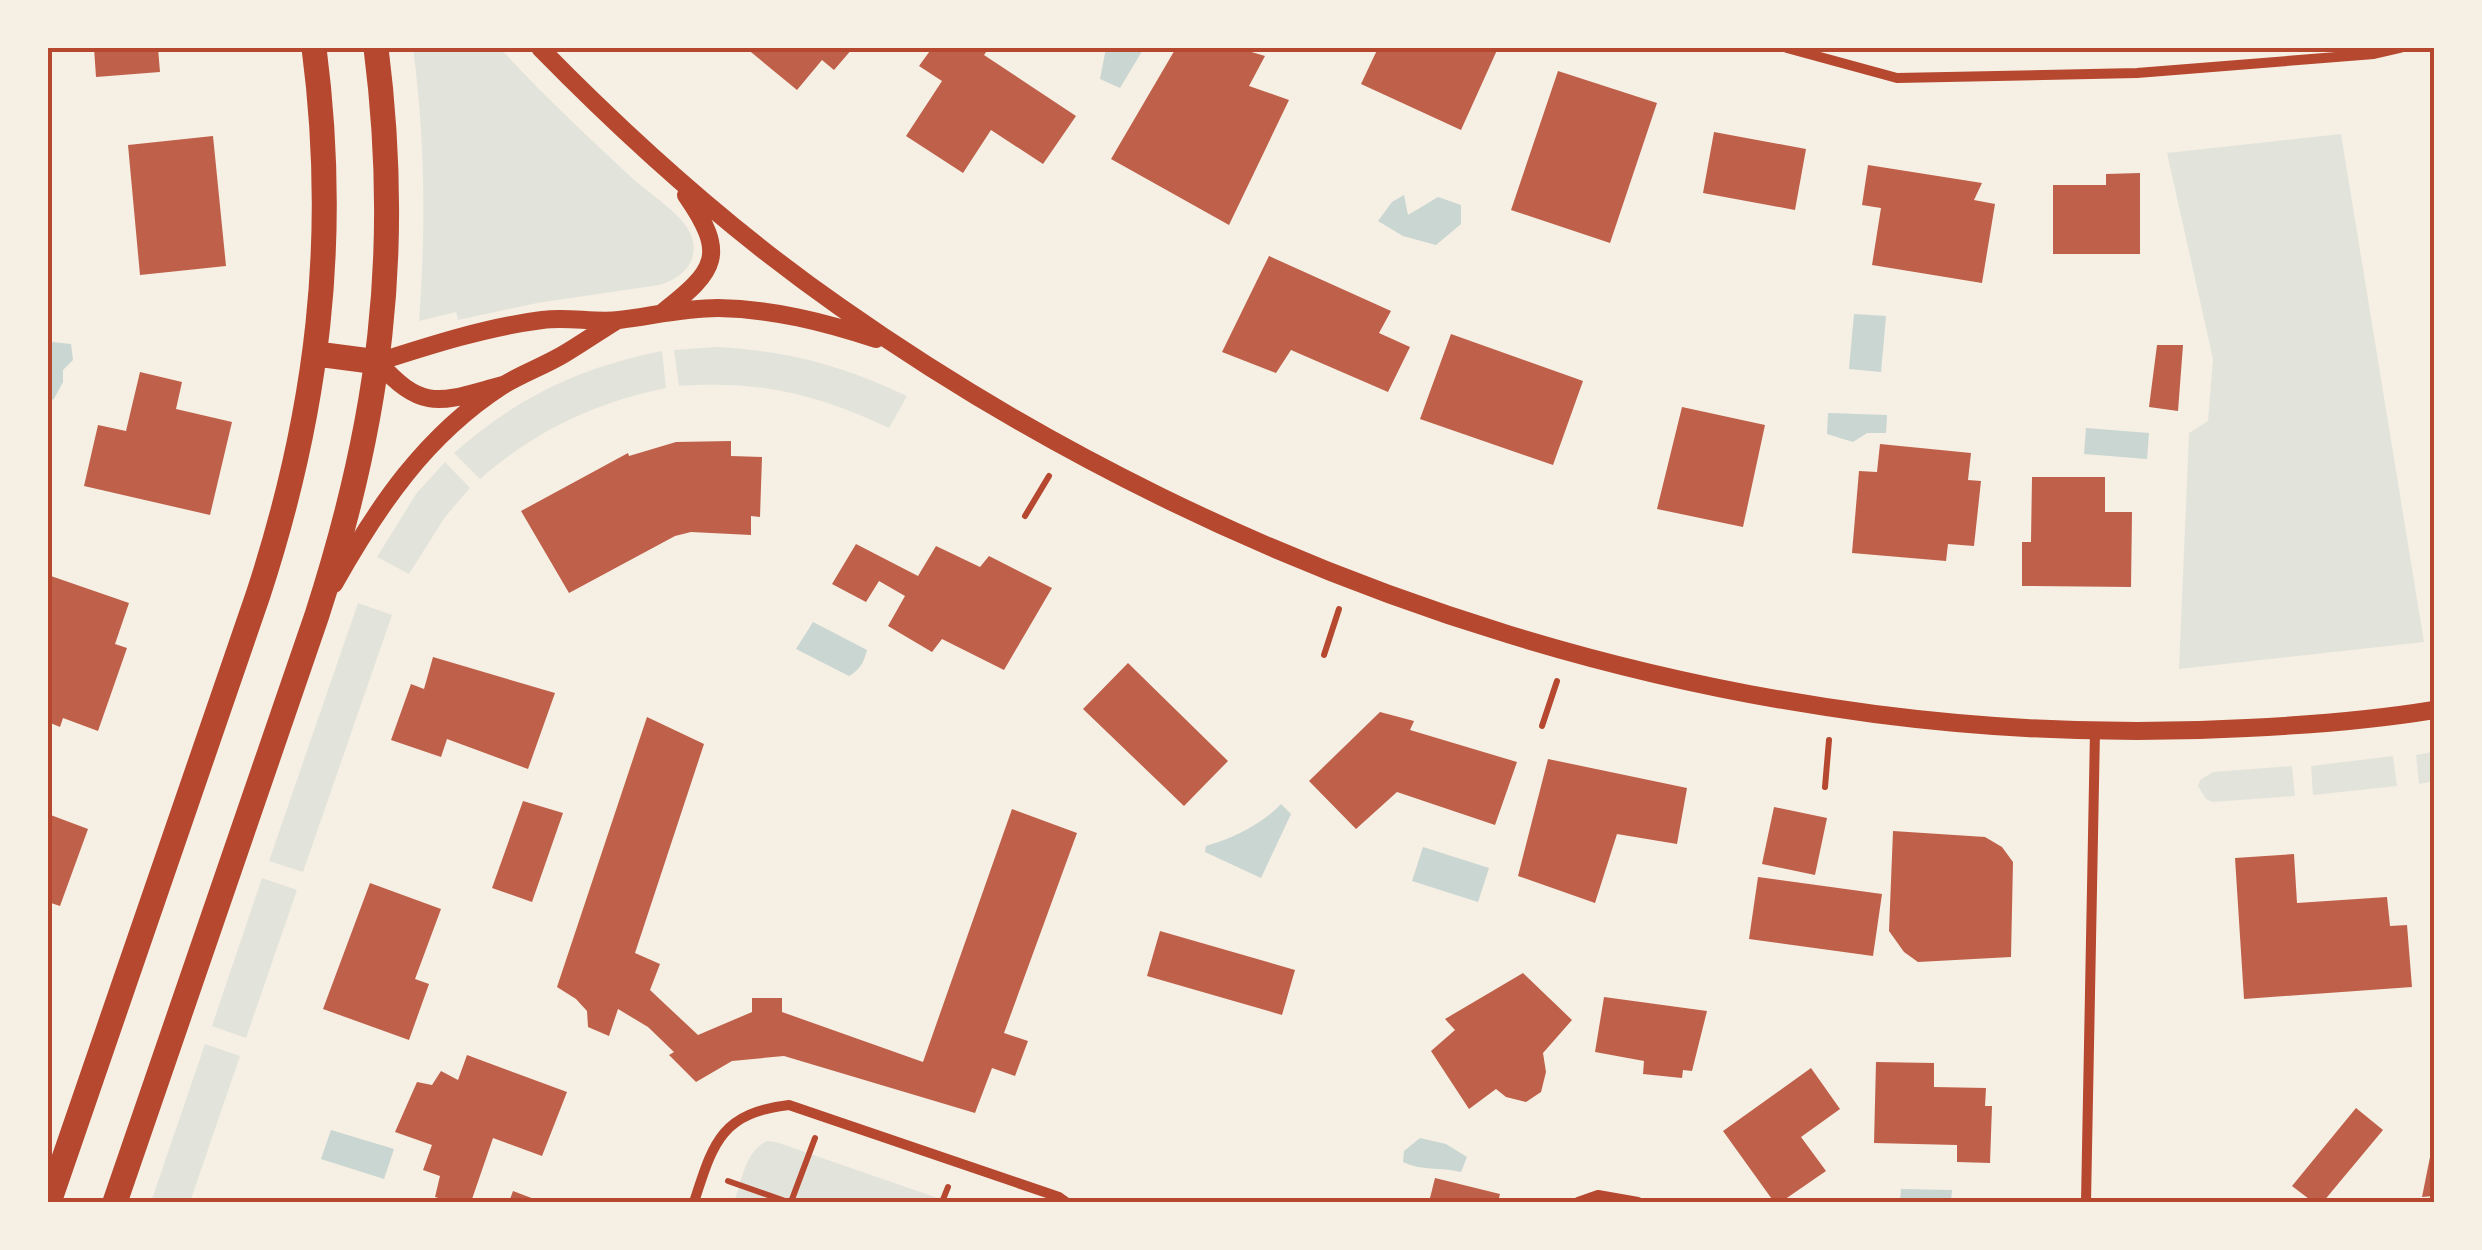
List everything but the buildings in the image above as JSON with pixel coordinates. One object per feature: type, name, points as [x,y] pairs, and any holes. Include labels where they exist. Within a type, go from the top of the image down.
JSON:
[{"type":"main road","points":[[49,1202],[284,517],[303,436],[325,273],[322,106],[314,48]]},
{"type":"main road","points":[[115,1202],[344,534],[364,448],[387,275],[388,187],[376,48]]},
{"type":"main road","points":[[317,354],[378,362]]},
{"type":"street","points":[[540,48],[674,177],[754,244],[925,364]]},
{"type":"street","points":[[1786,48],[1898,78],[2137,73],[2374,54],[2400,48]]},
{"type":"street","points":[[663,312],[698,286],[708,268],[712,248],[708,227],[674,177]]},
{"type":"street","points":[[617,320],[564,354],[502,385],[449,400],[423,397],[400,387],[378,362],[427,346],[543,319],[617,320],[717,308],[771,312],[824,322],[876,339],[1120,476],[1220,524],[1410,600],[1534,641],[1750,694],[1972,725],[2094,731],[2196,731],[2310,724],[2434,710]]},
{"type":"street","points":[[317,615],[368,523],[398,480],[433,440],[502,385]]},
{"type":"street","points":[[2086,1202],[2094,731]]},
{"type":"street","points":[[694,1202],[712,1149],[731,1125],[758,1109],[788,1106],[1066,1202]]},
{"type":"street","points":[[1578,1202],[1598,1195],[1638,1202]]},
{"type":"path","points":[[1026,516],[1050,476]]},
{"type":"path","points":[[1324,654],[1339,609]]},
{"type":"path","points":[[1542,726],[1557,681]]},
{"type":"path","points":[[1825,788],[1829,740]]},
{"type":"path","points":[[704,1173],[790,1202],[822,1117]]},
{"type":"shaded area","points":[[413,48],[500,48],[581,130],[687,227],[693,253],[687,267],[659,285],[537,303],[458,320],[456,312],[419,321],[423,184]]},
{"type":"shaded area","points":[[1106,48],[1144,48],[1120,88],[1100,79]]},
{"type":"shaded area","points":[[2341,134],[2424,642],[2179,669],[2189,433],[2208,421],[2213,359],[2167,153]]},
{"type":"shaded area","points":[[1404,195],[1408,215],[1438,197],[1461,205],[1461,224],[1436,245],[1403,236],[1378,221],[1392,202]]},
{"type":"shaded area","points":[[1854,314],[1886,316],[1881,372],[1849,369]]},
{"type":"shaded area","points":[[71,344],[73,360],[63,370],[63,382],[54,399],[48,401],[48,345]]},
{"type":"shaded area","points":[[717,347],[814,361],[907,396],[889,428],[837,406],[787,392],[735,385],[679,386],[674,350]]},
{"type":"shaded area","points":[[662,351],[666,388],[614,402],[567,421],[522,447],[480,479],[454,453],[502,416],[550,387],[603,366]]},
{"type":"shaded area","points":[[1828,413],[1887,415],[1886,433],[1867,433],[1853,442],[1827,434]]},
{"type":"shaded area","points":[[2086,428],[2149,433],[2147,459],[2084,454]]},
{"type":"shaded area","points":[[445,462],[470,488],[445,517],[409,574],[377,557],[416,494]]},
{"type":"shaded area","points":[[358,603],[392,615],[303,872],[269,861]]},
{"type":"shaded area","points":[[813,622],[867,650],[856,671],[849,676],[796,649]]},
{"type":"shaded area","points":[[2434,752],[2434,781],[2419,784],[2416,755]]},
{"type":"shaded area","points":[[2393,756],[2397,786],[2313,795],[2311,766]]},
{"type":"shaded area","points":[[2292,766],[2295,796],[2213,802],[2206,799],[2198,786],[2200,780],[2213,772]]},
{"type":"shaded area","points":[[1281,804],[1291,814],[1261,878],[1205,852],[1206,846],[1246,830]]},
{"type":"shaded area","points":[[1423,847],[1489,868],[1478,902],[1412,881]]},
{"type":"shaded area","points":[[262,878],[297,890],[246,1038],[212,1026]]},
{"type":"shaded area","points":[[205,1044],[240,1056],[190,1202],[151,1202]]},
{"type":"shaded area","points":[[331,1130],[394,1149],[384,1179],[321,1159]]},
{"type":"shaded area","points":[[1420,1138],[1446,1144],[1467,1157],[1461,1172],[1403,1162],[1404,1151]]},
{"type":"shaded area","points":[[767,1141],[949,1202],[734,1202],[749,1159]]},
{"type":"shaded area","points":[[1901,1189],[1952,1190],[1951,1202],[1900,1202]]}]
